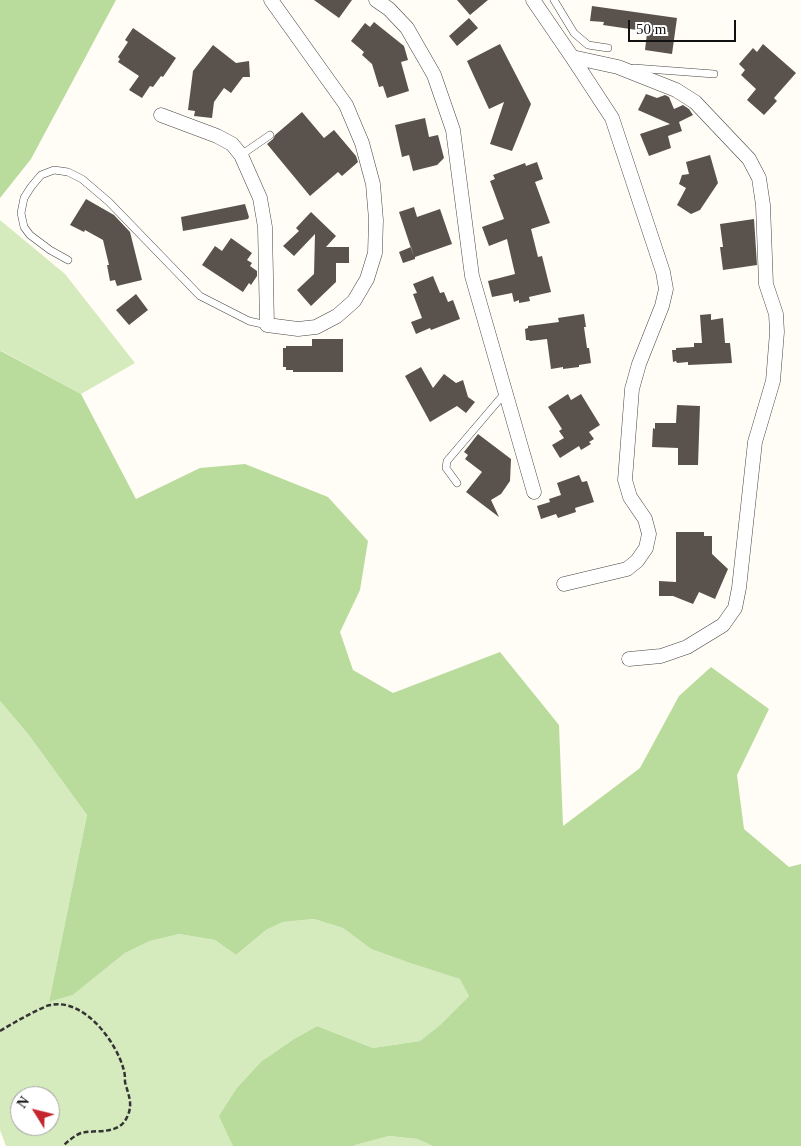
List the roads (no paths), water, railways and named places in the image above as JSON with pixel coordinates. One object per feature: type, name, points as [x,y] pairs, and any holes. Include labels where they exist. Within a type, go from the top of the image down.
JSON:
[{"type":"street","points":[[161,115],[217,136],[232,144],[241,154],[260,198],[265,227],[267,325],[298,329],[316,327],[338,316],[354,301],[367,279],[375,253],[376,220],[373,184],[362,143],[346,105],[270,0]]},
{"type":"street","points":[[376,0],[389,9],[407,28],[434,75],[453,130],[472,276],[534,492]]},
{"type":"street","points":[[533,0],[612,118],[663,272],[666,289],[662,306],[639,364],[631,398],[625,480],[630,497],[645,518],[650,534],[646,548],[637,561],[627,569],[564,584]]},
{"type":"street","points":[[572,57],[618,67],[676,90],[695,102],[749,159],[759,178],[763,204],[766,284],[776,314],[777,332],[773,381],[755,442],[739,588],[734,608],[723,625],[687,647],[661,656],[629,659]]},
{"type":"lane","points":[[554,0],[574,33],[588,45],[608,48]]},
{"type":"lane","points":[[618,67],[714,74]]},
{"type":"lane","points":[[241,154],[270,136]]},
{"type":"lane","points":[[68,260],[50,250],[30,235],[24,227],[21,213],[24,198],[31,187],[41,175],[54,170],[68,172],[82,179],[109,202],[200,296],[249,321],[267,325]]},
{"type":"lane","points":[[457,483],[446,468],[447,461],[505,393]]}]
